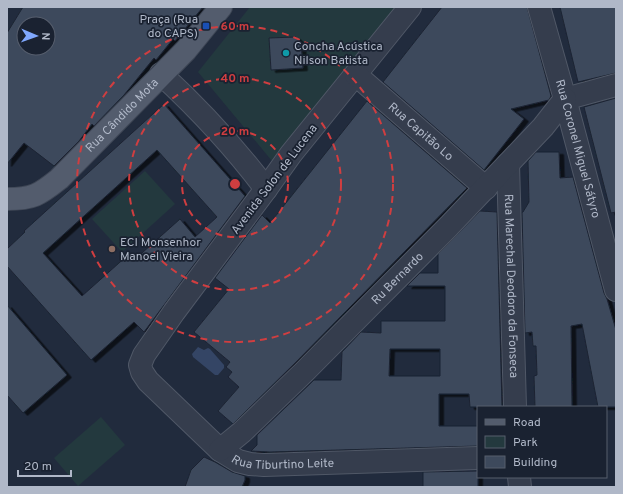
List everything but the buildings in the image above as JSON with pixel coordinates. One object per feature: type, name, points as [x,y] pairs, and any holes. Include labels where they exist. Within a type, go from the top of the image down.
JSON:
[{"type":"main road","name":"Rua Cândido Mota","points":[[7,199],[25,199],[44,191],[59,179],[186,50],[221,7]]},
{"type":"street","name":"Avenida Solon de Lucena","points":[[144,355],[174,312],[305,136],[410,7]]},
{"type":"street","name":"Rua Coronel Miguel Sátyro","points":[[539,7],[616,290]]},
{"type":"street","points":[[161,74],[193,105],[249,167],[266,189]]},
{"type":"street","name":"Rua Capitão Lo","points":[[356,75],[486,188]]},
{"type":"street","points":[[565,99],[616,85]]},
{"type":"street","name":"Ru Bernardo","points":[[220,450],[242,432],[304,372],[486,188],[543,127],[565,99]]},
{"type":"street","name":"Rua Marechal Deodoro da Fonseca","points":[[508,164],[515,406]]},
{"type":"street","name":"Rua Tiburtino Leite","points":[[144,355],[140,365],[142,372],[148,381],[220,450],[238,461],[264,465],[477,458]]},
{"type":"green space","points":[[250,7],[398,7],[272,161],[198,72]]},
{"type":"green space","points":[[145,171],[175,204],[122,252],[92,219]]},
{"type":"green space","points":[[101,417],[125,445],[78,486],[54,458]]},
{"type":"water","points":[[198,347],[204,350],[208,348],[210,349],[224,365],[224,368],[218,375],[215,375],[193,357],[192,354]]},
{"type":"place","name":"Praça (Rua do CAPS)","points":[[206,26]]},
{"type":"place","name":"Concha Acústica Nilson Batista","points":[[286,53]]},
{"type":"place","name":"ECI Monsenhor Manoel Vieira","points":[[112,249]]}]
